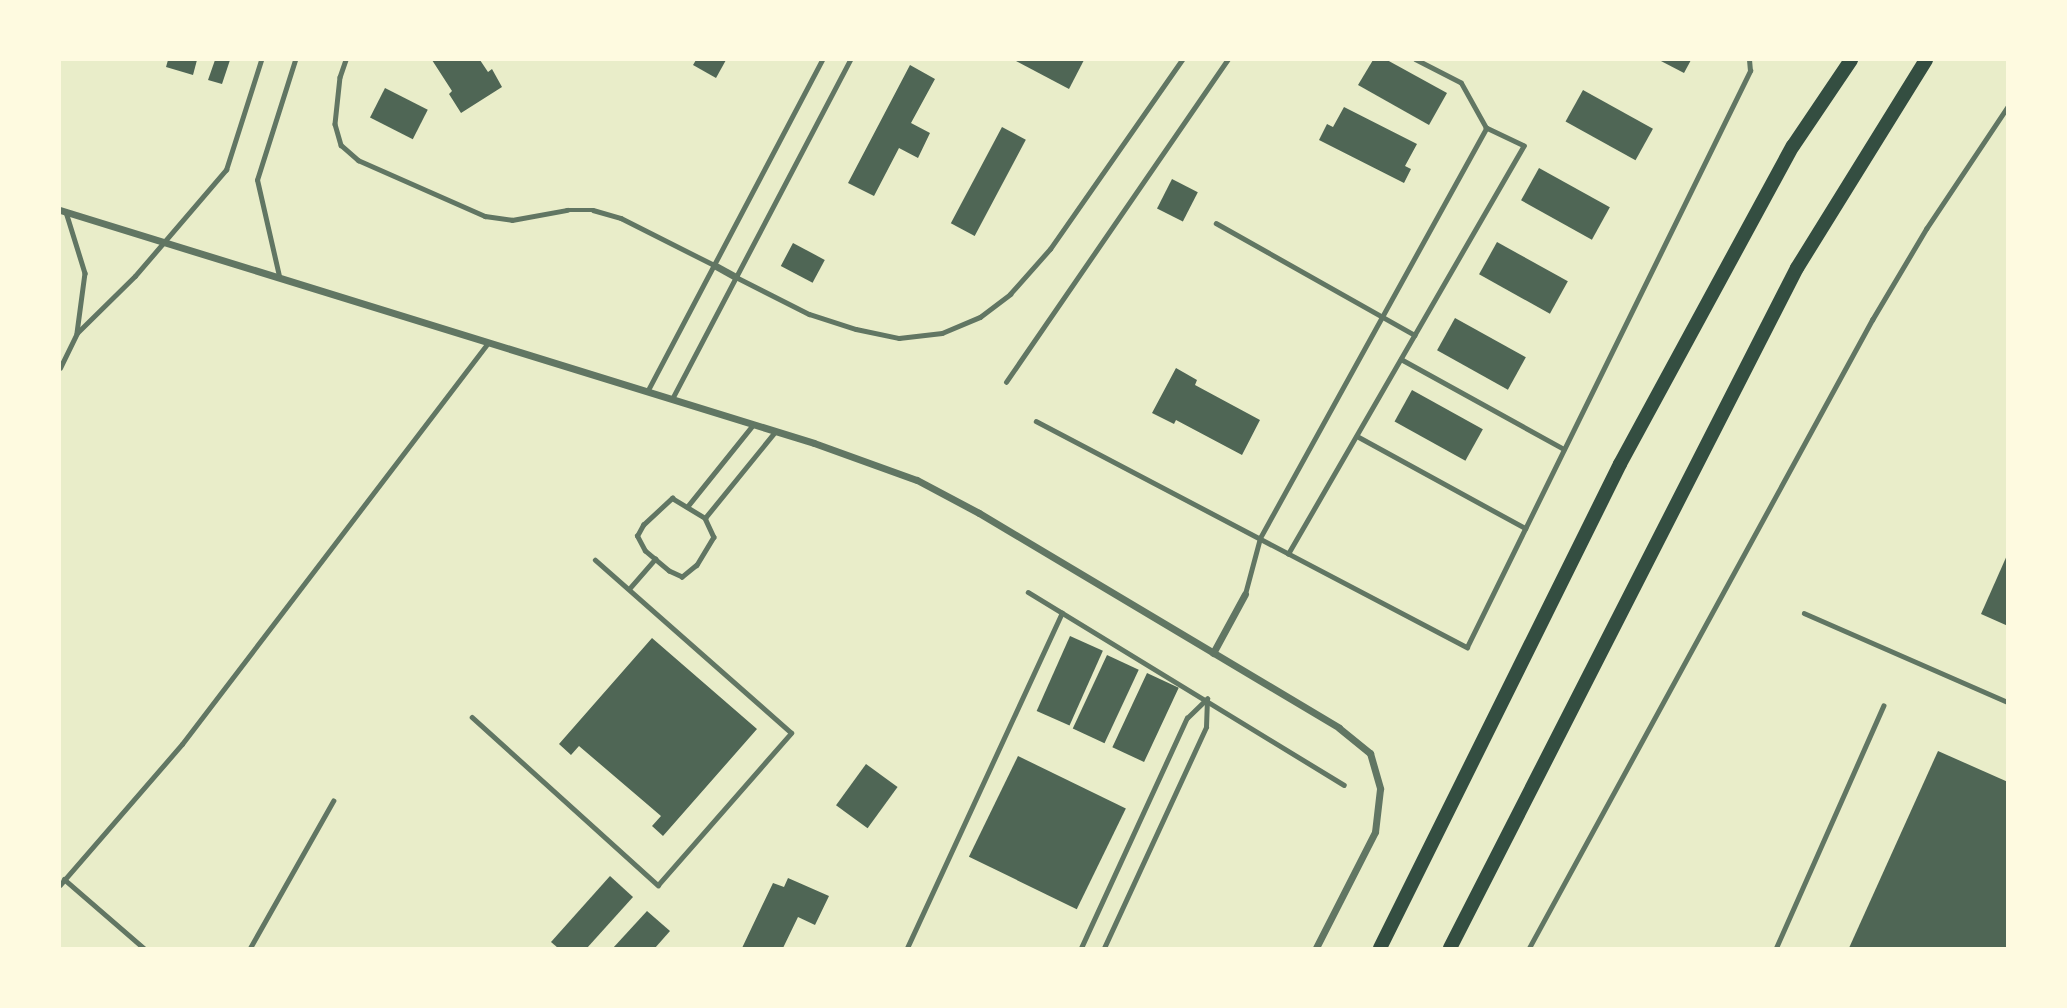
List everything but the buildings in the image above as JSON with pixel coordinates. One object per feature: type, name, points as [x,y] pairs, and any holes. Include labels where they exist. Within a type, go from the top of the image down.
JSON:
[{"type":"highway","points":[[1380,948],[1620,464],[1793,146],[1851,60]]},
{"type":"highway","points":[[1450,948],[1797,268],[1926,60]]},
{"type":"street","points":[[63,211],[164,240],[775,432],[917,480],[979,513],[1339,728],[1370,753],[1380,789],[1375,832],[1316,948]]},
{"type":"street","points":[[714,265],[736,277]]},
{"type":"street","points":[[1213,653],[1245,594]]},
{"type":"lane","points":[[77,333],[135,276],[226,170],[261,60]]},
{"type":"lane","points":[[279,276],[257,180],[295,60]]},
{"type":"lane","points":[[346,60],[340,77],[335,124],[341,145],[358,160],[485,215],[512,220],[567,210],[593,210],[621,218],[714,265]]},
{"type":"lane","points":[[648,392],[822,60]]},
{"type":"lane","points":[[672,400],[850,60]]},
{"type":"lane","points":[[736,277],[809,314],[856,329],[899,338],[942,333],[979,317],[1010,294],[1050,249],[1182,60]]},
{"type":"lane","points":[[1006,382],[1227,60]]},
{"type":"lane","points":[[1288,554],[1524,146],[1486,128],[1461,83],[1416,60]]},
{"type":"lane","points":[[1035,421],[1466,647],[1749,71],[1749,60]]},
{"type":"lane","points":[[1530,948],[1820,412],[1926,229],[2007,107]]},
{"type":"lane","points":[[1245,594],[1260,538],[1486,128]]},
{"type":"lane","points":[[60,368],[77,333],[85,273],[63,211]]},
{"type":"lane","points":[[1216,223],[1415,335]]},
{"type":"lane","points":[[60,885],[181,744],[489,342]]},
{"type":"lane","points":[[1401,359],[1564,449]]},
{"type":"lane","points":[[687,507],[753,425]]},
{"type":"lane","points":[[705,518],[775,432]]},
{"type":"lane","points":[[1357,436],[1525,528]]},
{"type":"lane","points":[[672,498],[705,518],[714,537],[697,565],[682,577],[645,551],[637,536],[643,525],[672,498]]},
{"type":"lane","points":[[629,589],[655,559]]},
{"type":"lane","points":[[472,717],[658,885],[791,733],[595,560]]},
{"type":"lane","points":[[1028,592],[1344,785]]},
{"type":"lane","points":[[1804,612],[2007,702]]},
{"type":"lane","points":[[907,948],[1062,613]]},
{"type":"lane","points":[[1081,948],[1188,718],[1207,699]]},
{"type":"lane","points":[[1104,948],[1206,727],[1207,699]]},
{"type":"lane","points":[[1776,948],[1883,706]]},
{"type":"lane","points":[[250,948],[333,801]]},
{"type":"lane","points":[[64,879],[144,948]]}]
